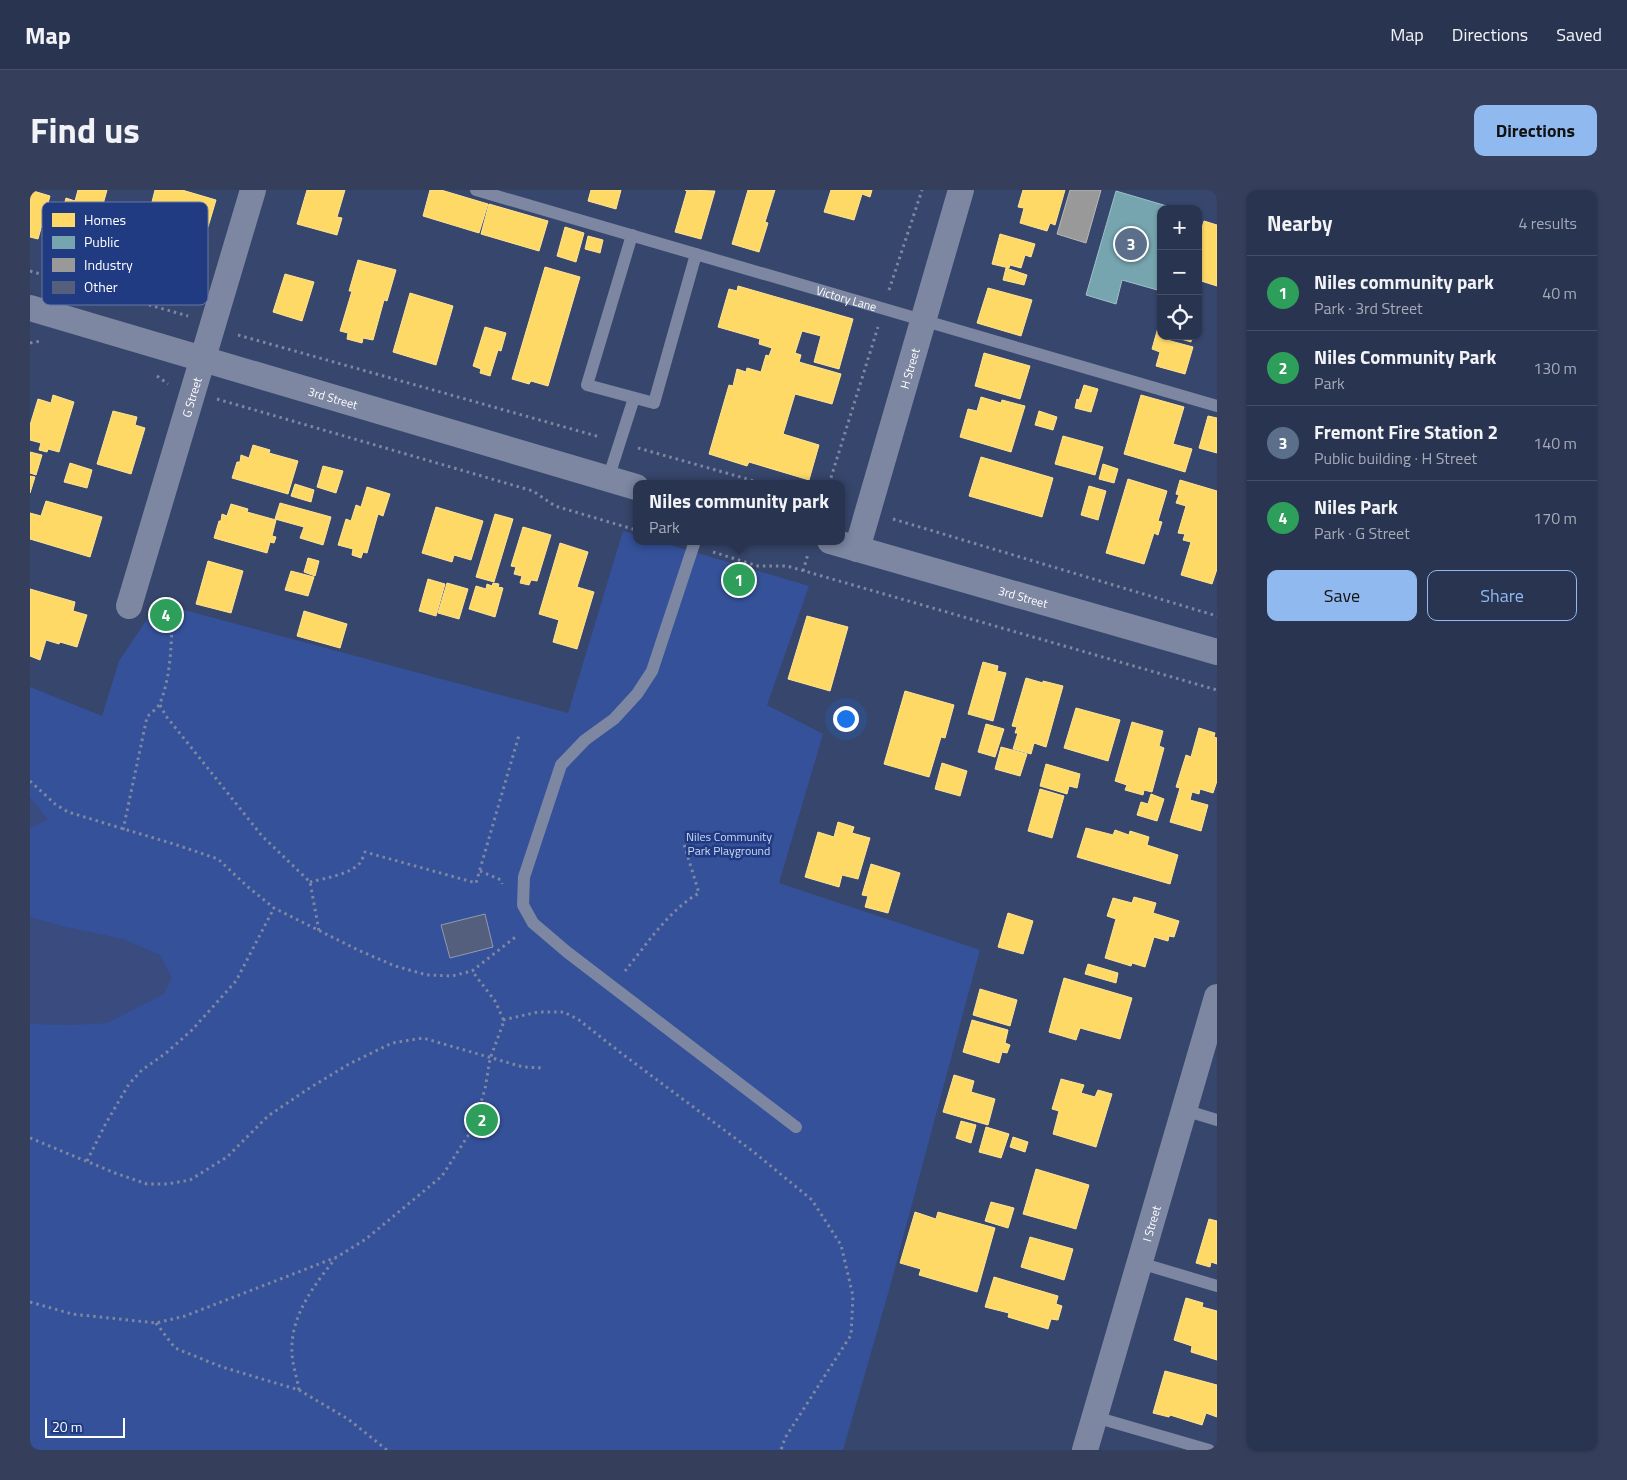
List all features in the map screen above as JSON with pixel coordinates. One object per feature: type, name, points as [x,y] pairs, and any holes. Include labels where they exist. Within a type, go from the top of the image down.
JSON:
[{"type":"street","name":"G Street","points":[[129,606],[253,190]]},
{"type":"street","name":"H Street","points":[[857,549],[961,190]]},
{"type":"street","name":"3rd Street","points":[[30,308],[633,487]]},
{"type":"street","name":"3rd Street","points":[[844,545],[1217,652]]},
{"type":"street","name":"I Street","points":[[1085,1450],[1217,997]]},
{"type":"lane","name":"Victory Lane","points":[[476,190],[1217,406]]},
{"type":"lane","points":[[632,235],[587,385],[654,403],[696,254]]},
{"type":"lane","points":[[608,479],[634,398]]},
{"type":"lane","points":[[695,545],[652,671],[637,694],[614,719],[585,740],[562,764],[524,877],[523,905],[533,923],[567,952],[796,1126]]},
{"type":"lane","points":[[1184,1110],[1217,1120]]},
{"type":"lane","points":[[1140,1263],[1217,1286]]},
{"type":"lane","points":[[1095,1417],[1209,1450]]},
{"type":"path","points":[[830,480],[922,190]]},
{"type":"path","points":[[151,305],[186,315],[212,328],[751,480]]},
{"type":"path","points":[[30,343],[40,340],[48,343]]},
{"type":"path","points":[[153,375],[160,377],[167,384],[533,492],[555,506],[633,529]]},
{"type":"path","points":[[868,512],[1217,616]]},
{"type":"path","points":[[698,545],[758,566],[787,566],[1217,690]]},
{"type":"path","points":[[123,830],[147,717],[160,705],[166,679],[172,626],[165,618],[129,606]]},
{"type":"path","points":[[160,705],[166,716],[262,836],[310,882],[319,931]]},
{"type":"path","points":[[310,882],[353,869],[361,862],[365,852],[476,883],[519,735]]},
{"type":"path","points":[[30,781],[55,804],[68,812],[123,830],[177,844],[218,859],[248,888],[274,908],[395,966],[427,976],[452,976],[472,971],[533,923]]},
{"type":"path","points":[[612,988],[670,916],[688,899],[699,893],[683,840]]},
{"type":"path","points":[[87,1161],[106,1122],[129,1084],[142,1070],[166,1053],[192,1030],[236,981],[274,908]]},
{"type":"path","points":[[30,1302],[72,1314],[156,1323],[185,1316],[337,1257],[366,1239],[442,1176],[472,1128],[485,1089],[490,1059],[504,1020],[495,1001],[472,971]]},
{"type":"path","points":[[504,1020],[538,1012],[564,1012],[578,1020],[755,1153],[812,1200],[841,1245],[853,1296],[851,1335],[785,1438],[781,1450]]},
{"type":"path","points":[[30,1138],[147,1184],[167,1184],[190,1180],[227,1157],[268,1116],[350,1064],[392,1043],[424,1038],[467,1050],[490,1059],[523,1067],[544,1068]]},
{"type":"path","points":[[299,1390],[292,1351],[296,1317],[318,1281],[337,1257]]},
{"type":"path","points":[[156,1323],[175,1348],[222,1367],[299,1390],[348,1419],[388,1450]]},
{"type":"green space","name":"Niles Community Park Playground","points":[[623,531],[633,534],[633,545],[671,545],[809,586],[767,705],[823,734],[779,883],[980,950],[889,1290],[843,1450],[30,1450],[30,687],[102,716],[119,661],[158,603],[568,713]]},
{"type":"shaded area","points":[[30,797],[48,820],[30,828]]},
{"type":"shaded area","points":[[30,917],[123,939],[160,955],[172,978],[164,994],[107,1023],[71,1025],[30,1024]]},
{"type":"building: Homes","points":[[30,190],[50,196],[48,202],[42,202],[42,225],[38,239],[30,237]]},
{"type":"building: Homes","points":[[78,190],[107,190],[104,202],[65,202],[66,198],[75,201]]},
{"type":"building: Homes","points":[[155,190],[182,190],[216,200],[208,227],[208,202],[152,202]]},
{"type":"building: Homes","points":[[307,190],[345,190],[337,217],[342,218],[337,235],[297,224]]},
{"type":"building: Homes","points":[[430,190],[441,190],[488,204],[479,233],[423,216]]},
{"type":"building: Homes","points":[[591,190],[621,190],[616,209],[588,201]]},
{"type":"building: Homes","points":[[685,190],[715,191],[701,239],[675,232],[687,191]]},
{"type":"building: Homes","points":[[748,190],[775,190],[765,222],[768,223],[759,252],[732,244]]},
{"type":"building: Homes","points":[[831,190],[872,190],[870,197],[862,194],[854,220],[824,212]]},
{"type":"building: Homes","points":[[1023,190],[1065,190],[1055,225],[1050,223],[1047,231],[1020,223],[1024,208],[1018,207]]},
{"type":"building: Homes","points":[[489,204],[548,221],[539,251],[481,234]]},
{"type":"building: Homes","points":[[1204,221],[1217,225],[1217,286],[1202,281],[1202,228]]},
{"type":"building: Homes","points":[[565,227],[584,233],[576,262],[557,256]]},
{"type":"building: Homes","points":[[1000,234],[1035,244],[1031,257],[1025,255],[1021,268],[1010,265],[1009,268],[992,264]]},
{"type":"building: Homes","points":[[588,236],[603,240],[600,253],[585,249]]},
{"type":"building: Homes","points":[[358,260],[396,270],[387,301],[384,300],[373,340],[363,338],[362,343],[347,339],[348,333],[340,331],[352,291],[349,291]]},
{"type":"building: Homes","points":[[545,267],[580,277],[548,386],[531,381],[529,384],[512,379]]},
{"type":"building: Homes","points":[[1006,268],[1027,275],[1024,285],[1003,280]]},
{"type":"building: Homes","points":[[285,274],[314,282],[302,321],[273,312]]},
{"type":"building: Homes","points":[[738,286],[853,319],[839,369],[814,362],[821,336],[802,331],[795,353],[801,355],[799,362],[841,374],[832,404],[795,394],[783,434],[819,445],[809,480],[749,462],[747,466],[709,454],[729,385],[733,386],[737,369],[746,372],[747,368],[761,372],[766,355],[769,356],[772,348],[759,344],[760,339],[718,327],[729,289],[737,291]]},
{"type":"building: Homes","points":[[988,288],[1032,300],[1021,336],[977,323]]},
{"type":"building: Homes","points":[[410,293],[453,306],[436,365],[393,352]]},
{"type":"building: Homes","points":[[485,327],[506,333],[501,351],[498,350],[490,376],[480,373],[481,369],[473,366]]},
{"type":"building: Homes","points":[[1157,331],[1157,340],[1167,340],[1193,347],[1185,374],[1156,366],[1160,352],[1152,349]]},
{"type":"building: Homes","points":[[984,353],[1030,366],[1020,399],[975,386]]},
{"type":"building: Homes","points":[[1084,385],[1098,389],[1091,412],[1075,408]]},
{"type":"building: Homes","points":[[53,395],[74,402],[59,452],[48,449],[47,452],[39,450],[41,443],[30,440],[30,425],[38,399],[51,403]]},
{"type":"building: Homes","points":[[1141,395],[1184,407],[1173,444],[1192,449],[1185,472],[1124,454]]},
{"type":"building: Homes","points":[[981,397],[1001,403],[1002,400],[1025,406],[1011,452],[960,437],[968,409],[977,411]]},
{"type":"building: Homes","points":[[113,411],[137,417],[135,425],[145,428],[131,474],[97,464]]},
{"type":"building: Homes","points":[[1039,411],[1057,417],[1053,430],[1035,425]]},
{"type":"building: Homes","points":[[1208,416],[1217,418],[1217,453],[1199,448]]},
{"type":"building: Homes","points":[[1063,436],[1103,447],[1095,475],[1055,464]]},
{"type":"building: Homes","points":[[253,445],[270,450],[269,453],[298,461],[288,494],[232,478],[237,462],[240,462],[241,455],[249,458]]},
{"type":"building: Homes","points":[[30,452],[42,455],[36,475],[30,473]]},
{"type":"building: Homes","points":[[981,457],[1053,478],[1042,517],[969,496]]},
{"type":"building: Homes","points":[[70,463],[92,470],[87,488],[64,482]]},
{"type":"building: Homes","points":[[1103,464],[1118,469],[1114,483],[1099,479]]},
{"type":"building: Homes","points":[[323,466],[343,471],[336,493],[317,487]]},
{"type":"building: Homes","points":[[30,476],[35,477],[30,493]]},
{"type":"building: Homes","points":[[1128,479],[1167,491],[1158,521],[1162,522],[1158,535],[1154,533],[1144,564],[1106,553]]},
{"type":"building: Homes","points":[[1180,480],[1217,491],[1217,569],[1212,584],[1181,575],[1191,542],[1183,540],[1185,534],[1178,533],[1186,506],[1176,503],[1179,495],[1176,494]]},
{"type":"building: Homes","points":[[295,484],[314,490],[311,502],[291,496]]},
{"type":"building: Homes","points":[[1089,486],[1106,491],[1098,520],[1081,515]]},
{"type":"building: Homes","points":[[367,487],[390,494],[383,516],[378,514],[367,553],[363,552],[361,558],[352,555],[353,549],[338,545],[346,519],[351,521],[356,505],[361,507]]},
{"type":"building: Homes","points":[[46,501],[102,517],[90,557],[30,539],[30,513],[41,516]]},
{"type":"building: Homes","points":[[280,503],[331,517],[323,545],[300,538],[304,527],[275,519]]},
{"type":"building: Homes","points":[[231,504],[248,509],[247,512],[276,520],[272,536],[276,537],[274,543],[270,542],[267,553],[214,538],[222,514],[227,516]]},
{"type":"building: Homes","points":[[436,507],[483,521],[471,560],[454,555],[452,562],[422,553]]},
{"type":"building: Homes","points":[[495,514],[513,519],[494,582],[476,577]]},
{"type":"building: Homes","points":[[523,527],[551,535],[537,581],[531,580],[529,585],[520,583],[522,576],[514,574],[516,567],[511,566]]},
{"type":"building: Homes","points":[[560,543],[588,552],[577,587],[594,592],[577,649],[553,642],[559,620],[539,614]]},
{"type":"building: Homes","points":[[308,558],[319,561],[315,576],[304,572]]},
{"type":"building: Homes","points":[[208,561],[243,571],[231,613],[196,604]]},
{"type":"building: Homes","points":[[291,571],[314,577],[308,596],[285,590]]},
{"type":"building: Homes","points":[[428,579],[445,584],[436,616],[419,611]]},
{"type":"building: Homes","points":[[447,583],[468,589],[459,619],[438,613]]},
{"type":"building: Homes","points":[[493,583],[499,584],[498,587],[503,588],[495,617],[469,609],[476,586],[486,589],[487,584],[492,586]]},
{"type":"building: Homes","points":[[30,589],[75,602],[73,611],[87,615],[77,647],[46,640],[40,660],[30,656]]},
{"type":"building: Homes","points":[[304,611],[347,624],[340,648],[297,636]]},
{"type":"building: Homes","points":[[807,616],[848,627],[830,691],[788,679]]},
{"type":"building: Homes","points":[[983,662],[998,666],[997,671],[1006,673],[993,721],[968,714]]},
{"type":"building: Homes","points":[[1026,678],[1063,686],[1046,747],[1034,743],[1031,754],[1013,749],[1018,733],[1015,733],[1017,727],[1012,726]]},
{"type":"building: Homes","points":[[905,691],[954,705],[945,738],[941,737],[929,777],[884,764]]},
{"type":"building: Homes","points":[[1076,708],[1120,720],[1108,761],[1064,748]]},
{"type":"building: Homes","points":[[1132,722],[1163,731],[1159,746],[1164,748],[1152,792],[1144,790],[1143,795],[1125,790],[1127,785],[1115,781]]},
{"type":"building: Homes","points":[[986,724],[1004,729],[995,757],[978,752]]},
{"type":"building: Homes","points":[[1199,728],[1215,733],[1214,737],[1217,738],[1217,781],[1213,793],[1200,789],[1199,794],[1192,792],[1190,800],[1208,805],[1201,831],[1170,822],[1180,788],[1176,787],[1186,755],[1191,757]]},
{"type":"building: Homes","points":[[1001,747],[1027,754],[1020,776],[995,769]]},
{"type":"building: Homes","points":[[942,763],[967,771],[960,796],[935,789]]},
{"type":"building: Homes","points":[[1046,764],[1080,774],[1077,788],[1069,786],[1067,794],[1040,786]]},
{"type":"building: Homes","points":[[1040,789],[1064,796],[1052,838],[1028,831]]},
{"type":"building: Homes","points":[[1151,794],[1164,799],[1157,821],[1137,815],[1141,802],[1148,804]]},
{"type":"building: Homes","points":[[838,822],[854,827],[852,833],[870,838],[858,879],[842,875],[839,887],[805,877],[818,832],[834,837]]},
{"type":"building: Homes","points":[[1086,828],[1113,835],[1115,830],[1129,835],[1130,831],[1149,837],[1147,845],[1178,855],[1170,884],[1077,857]]},
{"type":"building: Homes","points":[[871,864],[900,873],[888,913],[865,907],[868,896],[862,895]]},
{"type":"building: Homes","points":[[1134,897],[1156,903],[1153,913],[1179,921],[1174,937],[1169,936],[1168,941],[1154,937],[1145,967],[1132,963],[1131,966],[1105,958],[1116,919],[1107,916],[1113,898],[1132,903]]},
{"type":"building: Homes","points":[[1008,913],[1033,921],[1023,954],[998,947]]},
{"type":"building: Homes","points":[[1088,964],[1118,973],[1116,983],[1085,974]]},
{"type":"building: Homes","points":[[1064,978],[1132,998],[1120,1039],[1080,1028],[1076,1040],[1049,1032]]},
{"type":"building: Homes","points":[[980,989],[1017,1000],[1010,1026],[973,1015]]},
{"type":"building: Homes","points":[[972,1020],[1008,1030],[1005,1043],[1010,1045],[1007,1053],[1002,1052],[999,1063],[963,1052]]},
{"type":"building: Homes","points":[[954,1075],[974,1081],[971,1092],[995,1099],[988,1125],[943,1112]]},
{"type":"building: Homes","points":[[1061,1079],[1084,1085],[1081,1093],[1095,1097],[1098,1090],[1112,1094],[1096,1147],[1053,1134],[1059,1111],[1052,1109]]},
{"type":"building: Homes","points":[[961,1121],[976,1125],[971,1143],[956,1138]]},
{"type":"building: Homes","points":[[986,1127],[1009,1134],[1001,1158],[979,1152]]},
{"type":"building: Homes","points":[[1013,1137],[1028,1142],[1025,1152],[1010,1147]]},
{"type":"building: Homes","points":[[1036,1169],[1089,1185],[1076,1229],[1023,1214]]},
{"type":"building: Homes","points":[[991,1202],[1014,1208],[1008,1228],[985,1221]]},
{"type":"building: Homes","points":[[915,1212],[936,1219],[938,1212],[995,1228],[977,1292],[919,1275],[921,1269],[900,1263]]},
{"type":"building: Homes","points":[[1209,1219],[1217,1221],[1217,1264],[1211,1262],[1210,1267],[1196,1263]]},
{"type":"building: Homes","points":[[1030,1237],[1073,1249],[1064,1280],[1021,1267]]},
{"type":"building: Homes","points":[[994,1277],[1058,1296],[1056,1304],[1062,1306],[1058,1320],[1051,1319],[1048,1329],[1008,1317],[1009,1313],[985,1307]]},
{"type":"building: Homes","points":[[1186,1298],[1203,1303],[1202,1307],[1217,1311],[1217,1360],[1191,1352],[1192,1346],[1174,1340]]},
{"type":"building: Homes","points":[[1165,1371],[1217,1385],[1217,1417],[1206,1413],[1202,1425],[1170,1415],[1169,1417],[1153,1413]]},
{"type":"building: Public","points":[[1116,191],[1163,205],[1157,205],[1157,290],[1122,280],[1116,304],[1086,295]]},
{"type":"building: Industry","points":[[1070,190],[1101,190],[1086,243],[1057,234]]},
{"type":"building: Other","points":[[485,914],[493,947],[450,958],[441,925]]},
{"type":"place","name":"Fremont Fire Station 2","points":[[1131,244]]},
{"type":"place","name":"Niles community park","points":[[739,580]]},
{"type":"place","name":"Niles Park","points":[[166,615]]},
{"type":"place","name":"Niles Community Park","points":[[482,1120]]}]
